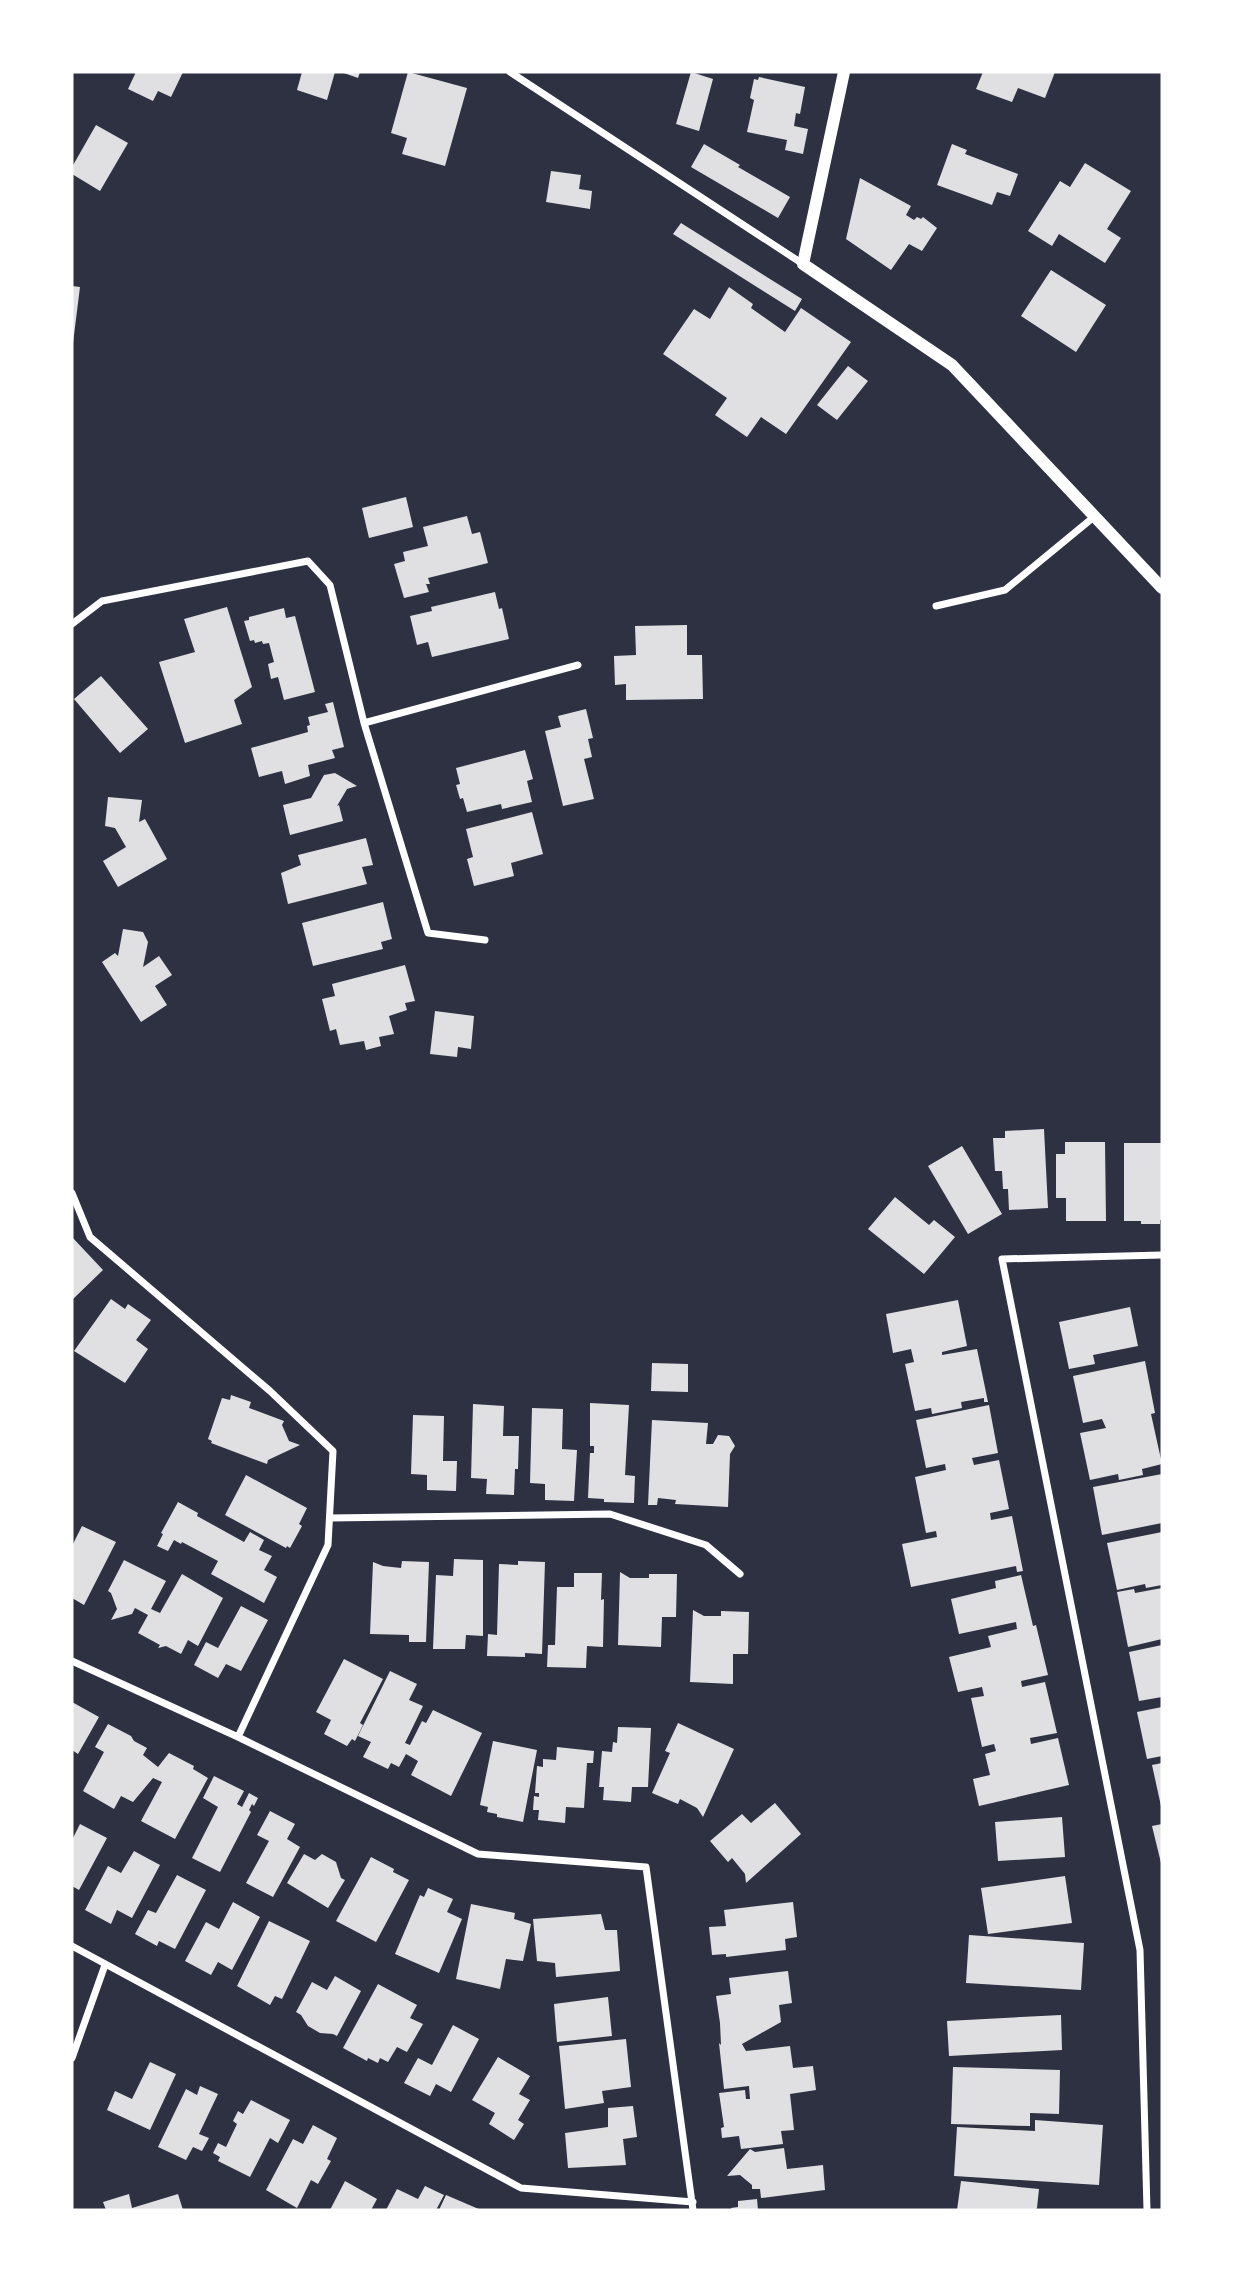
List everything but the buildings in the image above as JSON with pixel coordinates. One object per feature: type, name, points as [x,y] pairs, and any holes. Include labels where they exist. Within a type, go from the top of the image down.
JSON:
[{"type":"street","points":[[510,72],[952,365],[1162,588]]},
{"type":"street","points":[[803,264],[844,72]]},
{"type":"street","points":[[936,606],[1005,590],[1095,516]]},
{"type":"street","points":[[72,624],[102,601],[308,561],[330,585],[364,723],[428,933],[485,940]]},
{"type":"street","points":[[364,723],[578,665]]},
{"type":"street","points":[[72,1193],[90,1237],[270,1391],[333,1451],[328,1545],[238,1738]]},
{"type":"street","points":[[1147,2210],[1140,1950],[1002,1259],[1162,1255]]},
{"type":"street","points":[[330,1518],[610,1514],[706,1545],[740,1574]]},
{"type":"street","points":[[72,1661],[478,1854],[646,1867],[693,2206],[521,2188],[72,1946]]},
{"type":"street","points":[[72,2059],[106,1965]]}]
